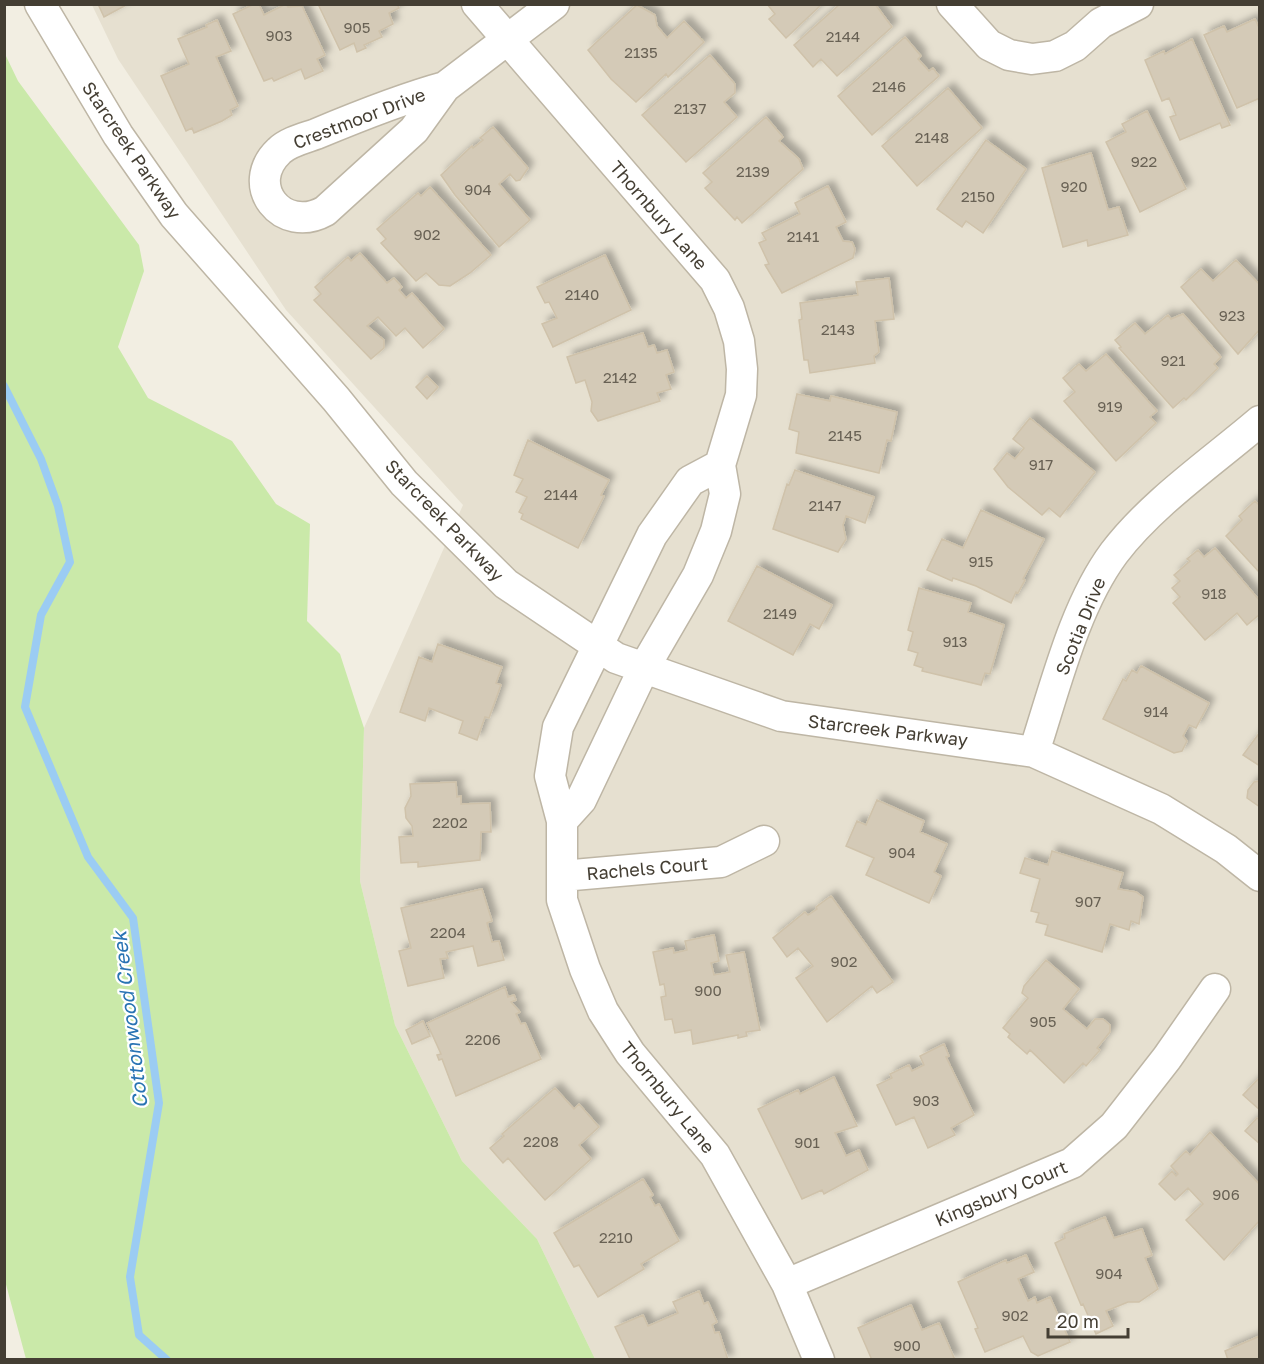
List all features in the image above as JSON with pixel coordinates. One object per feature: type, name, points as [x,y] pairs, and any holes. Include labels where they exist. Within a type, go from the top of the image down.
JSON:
[{"type":"street","name":"Starcreek Parkway","points":[[40,4],[118,135],[174,215],[336,399],[404,483],[506,584],[616,658],[781,716],[1034,752],[1161,809],[1227,849],[1260,876]]},
{"type":"street","name":"Thornbury Lane","points":[[477,4],[697,257],[714,280],[729,308],[739,341],[742,369],[741,395],[720,465],[725,494],[716,531],[698,574],[644,668],[581,800],[562,821]]},
{"type":"street","name":"Crestmoor Drive","points":[[445,87],[395,101],[281,148],[267,164],[264,176],[265,187],[274,207],[288,216],[302,219],[315,217],[325,211],[414,130],[445,87],[554,4]]},
{"type":"street","points":[[952,4],[989,45],[1010,55],[1032,59],[1054,56],[1075,46],[1101,23],[1138,4]]},
{"type":"street","name":"Scotia Drive","points":[[1034,752],[1074,632],[1099,576],[1113,554],[1137,525],[1260,421]]},
{"type":"street","name":"Thornbury Lane","points":[[720,465],[690,481],[652,535],[558,728],[550,776],[562,821],[562,900],[585,969],[603,1011],[630,1053],[715,1155],[787,1284],[819,1359]]},
{"type":"street","name":"Rachels Court","points":[[562,876],[721,862],[764,841]]},
{"type":"street","name":"Kingsbury Court","points":[[787,1284],[1072,1163],[1114,1126],[1167,1058],[1215,989]]},
{"type":"shaded area","points":[[92,5],[1259,5],[1259,1359],[595,1359],[537,1239],[462,1161],[395,1025],[360,881],[364,728],[463,505],[286,310],[118,59]]},
{"type":"green space","points":[[5,54],[18,81],[139,245],[144,271],[118,347],[148,398],[232,441],[276,504],[310,524],[307,621],[340,654],[364,728],[360,881],[395,1025],[462,1161],[537,1239],[595,1359],[26,1359],[4,1277]]},
{"type":"building","points":[[98,4],[128,4],[104,17]]},
{"type":"building","points":[[259,4],[264,15],[286,4],[288,7],[302,6],[325,55],[317,59],[323,71],[305,79],[301,69],[274,81],[272,78],[264,81],[233,14]]},
{"type":"building","points":[[318,4],[397,4],[399,8],[389,13],[393,24],[379,31],[382,37],[364,45],[366,48],[357,52],[354,43],[340,50]]},
{"type":"building","points":[[767,4],[822,4],[786,38],[769,19],[775,14]]},
{"type":"building","points":[[840,4],[875,4],[892,27],[837,76],[821,59],[813,67],[794,45]]},
{"type":"building","points":[[637,5],[655,15],[657,26],[667,38],[684,21],[704,42],[668,77],[666,74],[636,102],[611,79],[588,50]]},
{"type":"building","points":[[1255,19],[1260,30],[1260,98],[1237,108],[1204,35],[1224,26],[1227,32]]},
{"type":"building","points":[[217,20],[231,51],[216,57],[238,106],[230,110],[232,115],[194,133],[192,128],[186,131],[161,76],[189,64],[178,39],[207,27],[206,25]]},
{"type":"building","points":[[905,37],[921,56],[918,59],[929,71],[933,68],[939,76],[872,135],[838,96]]},
{"type":"building","points":[[1192,39],[1230,125],[1222,128],[1220,123],[1180,140],[1170,117],[1176,115],[1169,98],[1162,101],[1145,60],[1164,51],[1165,54]]},
{"type":"building","points":[[710,55],[735,84],[735,93],[724,102],[737,117],[686,162],[642,115]]},
{"type":"building","points":[[948,88],[982,128],[917,186],[882,146]]},
{"type":"building","points":[[1147,111],[1186,189],[1140,212],[1106,142],[1126,132],[1122,124]]},
{"type":"building","points":[[766,117],[783,137],[779,141],[799,159],[803,169],[742,223],[737,217],[735,220],[705,188],[712,182],[703,173]]},
{"type":"building","points":[[493,127],[528,168],[520,180],[516,181],[510,174],[499,184],[530,220],[499,247],[441,175],[472,146],[473,148],[483,140],[480,138]]},
{"type":"building","points":[[986,140],[1026,169],[983,233],[966,221],[962,227],[937,209]]},
{"type":"building","points":[[1091,153],[1108,210],[1119,207],[1128,235],[1088,246],[1087,240],[1063,247],[1042,168]]},
{"type":"building","points":[[828,186],[846,222],[836,227],[843,241],[852,242],[855,249],[853,258],[782,293],[765,265],[769,264],[759,243],[766,240],[762,233],[800,214],[795,203]]},
{"type":"building","points":[[430,187],[491,255],[450,286],[439,285],[426,273],[416,281],[381,243],[386,239],[377,229],[418,193],[421,196]]},
{"type":"building","points":[[360,253],[387,283],[394,278],[402,287],[399,290],[406,298],[412,293],[444,329],[423,348],[405,328],[396,336],[378,317],[367,326],[384,340],[384,348],[371,359],[314,300],[321,294],[315,287],[348,257],[351,261]]},
{"type":"building","points":[[605,255],[631,310],[553,347],[542,324],[557,318],[549,302],[545,303],[537,287]]},
{"type":"building","points":[[1236,260],[1260,285],[1260,329],[1238,354],[1181,287],[1201,269],[1213,281]]},
{"type":"building","points":[[889,278],[894,319],[875,321],[879,352],[874,356],[875,363],[810,373],[808,360],[804,360],[799,320],[802,319],[800,303],[858,295],[856,282]]},
{"type":"building","points":[[1183,314],[1221,357],[1214,364],[1218,368],[1186,400],[1184,398],[1173,408],[1119,348],[1121,347],[1115,340],[1135,323],[1145,334],[1168,315],[1171,319]]},
{"type":"building","points":[[643,333],[648,347],[654,345],[657,353],[667,350],[674,372],[666,375],[671,389],[657,393],[660,401],[598,421],[591,411],[592,402],[585,380],[576,383],[567,357]]},
{"type":"building","points":[[1106,354],[1157,411],[1150,417],[1156,423],[1116,461],[1064,401],[1075,392],[1063,378],[1079,364],[1086,371]]},
{"type":"building","points":[[427,376],[438,387],[427,399],[416,387]]},
{"type":"building","points":[[797,394],[830,401],[831,396],[897,412],[891,441],[887,440],[879,473],[796,453],[799,432],[789,429]]},
{"type":"building","points":[[1030,418],[1095,472],[1060,517],[1049,508],[1042,515],[1008,487],[994,469],[1007,453],[1015,459],[1024,448],[1013,439]]},
{"type":"building","points":[[528,440],[609,480],[601,495],[604,496],[578,548],[521,519],[523,514],[519,512],[527,497],[516,492],[523,479],[514,475]]},
{"type":"building","points":[[795,470],[874,497],[865,523],[846,516],[843,525],[846,539],[838,552],[773,529],[787,484],[789,485]]},
{"type":"building","points":[[1255,501],[1260,506],[1260,573],[1226,536],[1242,520],[1239,516]]},
{"type":"building","points":[[981,510],[1044,539],[1023,579],[1025,580],[1011,603],[976,586],[953,578],[952,581],[927,570],[942,539],[963,548]]},
{"type":"building","points":[[1215,548],[1260,601],[1260,614],[1247,625],[1237,613],[1205,640],[1173,603],[1180,597],[1172,588],[1180,581],[1174,575],[1190,561],[1187,559],[1198,550],[1204,557]]},
{"type":"building","points":[[757,566],[832,605],[819,629],[810,624],[793,655],[728,621]]},
{"type":"building","points":[[919,588],[971,603],[968,612],[1004,625],[990,674],[985,673],[981,685],[922,671],[923,668],[914,665],[918,653],[908,650],[913,632],[908,630]]},
{"type":"building","points":[[438,644],[502,667],[496,683],[501,685],[489,718],[485,717],[477,740],[459,733],[463,721],[429,708],[425,721],[400,712],[419,657],[432,662]]},
{"type":"building","points":[[1141,666],[1209,703],[1196,728],[1189,725],[1183,736],[1187,741],[1182,751],[1174,753],[1103,719],[1123,679],[1126,681],[1132,670],[1137,673]]},
{"type":"building","points":[[1260,732],[1260,766],[1243,755]]},
{"type":"building","points":[[1260,781],[1260,807],[1247,798],[1248,790],[1254,782]]},
{"type":"building","points":[[456,782],[457,797],[461,796],[461,804],[490,803],[491,832],[481,832],[480,860],[418,867],[418,862],[401,863],[399,837],[413,836],[405,808],[411,796],[410,784]]},
{"type":"building","points":[[877,800],[924,821],[920,832],[947,844],[934,872],[941,876],[929,903],[866,875],[874,858],[846,846],[857,821],[866,825]]},
{"type":"building","points":[[1052,851],[1123,873],[1118,889],[1136,892],[1143,897],[1139,924],[1131,921],[1129,930],[1110,924],[1102,952],[1045,935],[1048,925],[1036,922],[1039,913],[1031,911],[1040,879],[1020,873],[1025,858],[1048,865]]},
{"type":"building","points":[[482,889],[492,921],[487,923],[492,942],[499,941],[504,960],[478,966],[473,946],[446,952],[448,958],[440,959],[444,978],[408,986],[399,951],[411,948],[401,908]]},
{"type":"building","points":[[831,896],[893,982],[877,993],[872,986],[827,1022],[796,978],[813,966],[798,948],[787,957],[773,938],[805,912],[808,915],[817,909],[816,907]]},
{"type":"building","points":[[714,935],[719,961],[711,963],[714,975],[730,972],[726,955],[744,952],[760,1030],[746,1032],[747,1036],[738,1038],[738,1035],[693,1044],[691,1030],[675,1033],[672,1019],[665,1020],[661,997],[666,996],[664,984],[660,985],[653,952],[673,948],[674,953],[687,950],[685,941]]},
{"type":"building","points":[[1046,960],[1079,989],[1063,1009],[1087,1029],[1095,1019],[1103,1019],[1110,1025],[1110,1032],[1097,1048],[1100,1050],[1086,1066],[1083,1063],[1064,1083],[1030,1050],[1027,1054],[1008,1037],[1010,1034],[1003,1028],[1028,998],[1022,993],[1024,986]]},
{"type":"building","points":[[505,987],[508,997],[514,995],[516,1000],[511,1002],[520,1012],[516,1014],[521,1024],[525,1023],[541,1059],[456,1096],[442,1059],[439,1060],[437,1055],[441,1054],[427,1023]]},
{"type":"building","points":[[423,1021],[430,1036],[412,1044],[406,1030]]},
{"type":"building","points":[[944,1044],[949,1056],[946,1057],[974,1115],[951,1128],[955,1135],[928,1148],[914,1117],[896,1125],[877,1085],[892,1078],[890,1074],[909,1065],[912,1071],[924,1065],[920,1056]]},
{"type":"building","points":[[834,1077],[857,1126],[835,1133],[846,1156],[859,1150],[868,1170],[824,1194],[822,1190],[802,1199],[758,1109],[798,1090],[800,1094]]},
{"type":"building","points":[[1260,1077],[1260,1110],[1243,1095]]},
{"type":"building","points":[[555,1088],[574,1109],[579,1104],[599,1127],[579,1145],[591,1159],[545,1200],[508,1158],[503,1163],[490,1148],[504,1136],[502,1134]]},
{"type":"building","points":[[1257,1118],[1260,1120],[1260,1144],[1245,1131]]},
{"type":"building","points":[[1210,1132],[1260,1185],[1260,1220],[1224,1260],[1186,1220],[1203,1204],[1188,1188],[1175,1200],[1159,1184],[1172,1171],[1176,1176],[1178,1174],[1171,1166],[1186,1151],[1190,1155]]},
{"type":"building","points":[[643,1179],[653,1195],[650,1197],[655,1206],[659,1204],[679,1241],[641,1264],[644,1269],[598,1297],[579,1265],[574,1267],[554,1233]]},
{"type":"building","points":[[1105,1217],[1114,1238],[1142,1229],[1152,1255],[1145,1258],[1158,1289],[1139,1302],[1128,1302],[1106,1311],[1113,1326],[1096,1334],[1055,1243],[1065,1238],[1064,1234]]},
{"type":"building","points":[[1026,1255],[1034,1272],[1018,1279],[1028,1301],[1035,1297],[1037,1303],[1050,1297],[1070,1342],[1038,1356],[1031,1352],[1023,1336],[985,1352],[975,1329],[978,1328],[958,1282],[1006,1260],[1007,1263]]},
{"type":"building","points":[[699,1291],[704,1304],[708,1302],[717,1322],[712,1325],[715,1333],[719,1332],[728,1360],[630,1359],[615,1327],[643,1315],[648,1326],[678,1313],[673,1302]]},
{"type":"building","points":[[911,1305],[922,1330],[939,1323],[955,1360],[872,1360],[858,1328]]},
{"type":"building","points":[[1260,1336],[1260,1360],[1228,1360],[1225,1351]]},
{"type":"waterway","name":"Cottonwood Creek","points":[[4,386],[41,459],[58,506],[70,562],[41,615],[25,707],[88,857],[133,918],[159,1103],[130,1277],[139,1335],[167,1360]]}]
